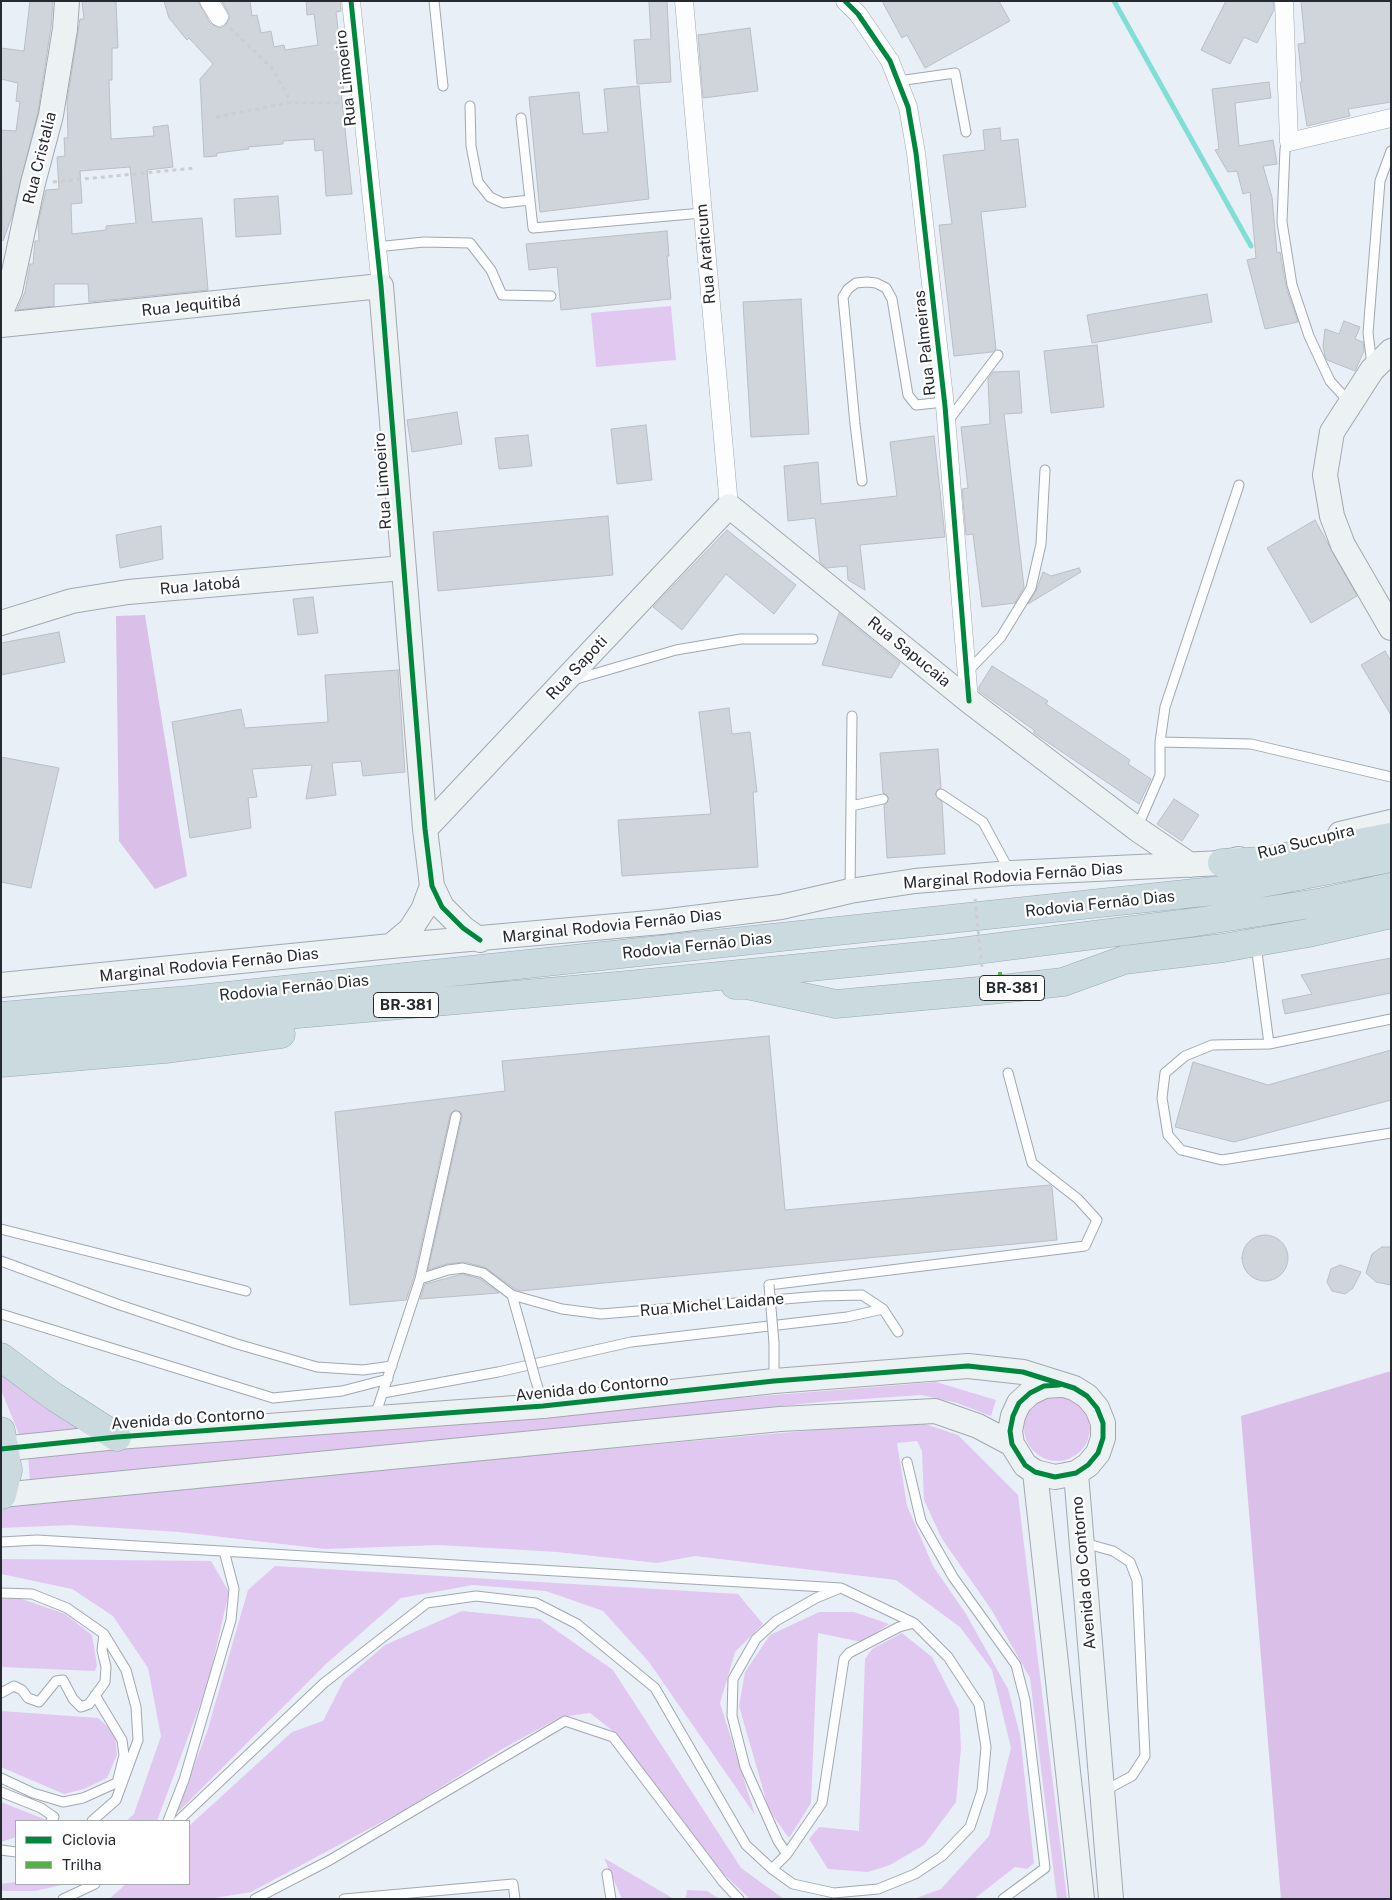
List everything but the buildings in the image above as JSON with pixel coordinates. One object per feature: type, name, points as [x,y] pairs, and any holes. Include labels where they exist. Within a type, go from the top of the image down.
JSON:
[{"type":"highway","points":[[1222,863],[1264,861],[1391,837]]},
{"type":"highway","name":"Rodovia Fernão Dias","points":[[1,1016],[190,1000],[1232,889],[1391,858]]},
{"type":"highway","name":"Rodovia Fernão Dias","points":[[1,1040],[628,985],[1049,942],[1323,902],[1391,887]]},
{"type":"highway","name":"BR-381","points":[[628,985],[747,985],[836,1004],[1063,982],[1124,960],[1308,933],[1391,914]]},
{"type":"highway","points":[[1,1063],[165,1049],[295,1032],[452,1001]]},
{"type":"highway","points":[[1,1357],[54,1396],[117,1437]]},
{"type":"highway","points":[[1,1495],[8,1470],[3,1443]]},
{"type":"street","name":"Rua Cristalia","points":[[1,312],[10,292],[33,183],[51,114],[66,29],[67,1]]},
{"type":"street","points":[[209,1],[219,17]]},
{"type":"street","name":"Rua Limoeiro","points":[[351,1],[381,286],[402,568],[425,829],[432,886],[442,907],[463,928],[480,940]]},
{"type":"street","name":"Rua Araticum","points":[[684,1],[729,506]]},
{"type":"street","name":"Rua Palmeiras","points":[[845,1],[858,14],[890,61],[908,107],[916,153],[944,402],[969,701]]},
{"type":"street","points":[[1284,1],[1289,142],[1391,118]]},
{"type":"street","name":"Rua Jequitibá","points":[[1,325],[381,286]]},
{"type":"street","points":[[1391,351],[1372,370],[1332,432],[1325,475],[1332,516],[1343,544],[1391,628]]},
{"type":"street","name":"Rua Sapoti","points":[[425,829],[729,506]]},
{"type":"street","name":"Rua Sapucaia","points":[[729,506],[969,701],[1137,829],[1190,864]]},
{"type":"street","name":"Rua Jatobá","points":[[1,623],[72,601],[128,592],[402,568]]},
{"type":"street","name":"Rua Sucupira","points":[[1222,863],[1391,822]]},
{"type":"street","name":"Marginal Rodovia Fernão Dias","points":[[1,985],[391,946],[480,940],[661,922],[772,908],[850,891],[915,881],[1222,863]]},
{"type":"street","name":"Rua Limoeiro","points":[[391,946],[410,930],[422,910],[432,886]]},
{"type":"street","name":"Avenida do Contorno","points":[[3,1443],[117,1437],[543,1406],[774,1381],[968,1366],[1023,1372],[1059,1385],[1074,1388],[1087,1396],[1097,1408],[1102,1423],[1103,1438],[1098,1453],[1088,1465],[1076,1473],[1111,1899]]},
{"type":"street","points":[[1059,1385],[1044,1386],[1030,1393],[1020,1403],[1012,1416],[1010,1431],[1012,1444],[1025,1465],[1035,1472],[1055,1477],[1076,1473]]},
{"type":"street","points":[[1,1495],[780,1419],[935,1411],[978,1426],[1012,1444]]},
{"type":"street","points":[[1035,1472],[1082,1899]]},
{"type":"street","points":[[1070,1796],[1103,1792]]},
{"type":"lane","points":[[434,1],[443,86]]},
{"type":"lane","points":[[898,82],[955,73],[966,132]]},
{"type":"lane","points":[[470,106],[471,146],[478,182],[490,197],[503,202],[530,200]]},
{"type":"lane","points":[[521,118],[533,228],[702,213]]},
{"type":"lane","points":[[1289,142],[1285,149],[1282,222],[1292,285],[1309,336],[1330,381],[1350,404]]},
{"type":"lane","points":[[1372,370],[1368,333],[1370,296],[1380,182],[1391,151]]},
{"type":"lane","points":[[376,247],[424,242],[470,242],[491,270],[502,295],[551,296]]},
{"type":"lane","points":[[862,481],[854,424],[843,297],[848,288],[856,283],[867,282],[876,283],[886,288],[892,299],[908,395],[916,405],[944,402]]},
{"type":"lane","points":[[946,423],[998,355]]},
{"type":"lane","points":[[967,672],[1001,637],[1032,588],[1041,544],[1046,470]]},
{"type":"lane","points":[[1137,829],[1160,775],[1160,742],[1165,707],[1239,485]]},
{"type":"lane","points":[[563,682],[676,650],[741,639],[813,638]]},
{"type":"lane","points":[[850,891],[852,716]]},
{"type":"lane","points":[[1160,742],[1251,744],[1391,777]]},
{"type":"lane","points":[[941,794],[983,822],[1011,874]]},
{"type":"lane","points":[[851,806],[884,799]]},
{"type":"lane","points":[[1255,942],[1269,1044]]},
{"type":"lane","points":[[1391,1019],[1269,1044],[1212,1045],[1185,1056],[1166,1073],[1162,1098],[1168,1135],[1181,1150],[1222,1160],[1391,1133]]},
{"type":"lane","points":[[774,1381],[774,1343],[769,1285],[1085,1246],[1097,1220],[1078,1199],[1032,1163],[1008,1073]]},
{"type":"lane","points":[[374,1419],[420,1279],[456,1116]]},
{"type":"lane","points":[[1,1229],[246,1291]]},
{"type":"lane","points":[[1,1261],[117,1304],[237,1344],[318,1367],[363,1370],[392,1366]]},
{"type":"lane","points":[[420,1279],[448,1270],[464,1268],[483,1273],[512,1295],[543,1406]]},
{"type":"lane","name":"Rua Michel Laidane","points":[[512,1295],[562,1309],[601,1314],[821,1296],[862,1295],[883,1309],[898,1332]]},
{"type":"lane","points":[[383,1393],[498,1372],[631,1342],[847,1317],[883,1309]]},
{"type":"lane","points":[[1,1314],[273,1398],[342,1391],[388,1379]]},
{"type":"lane","points":[[907,1462],[921,1521],[953,1577],[1016,1665],[1025,1700],[1045,1868],[1003,1899]]},
{"type":"lane","points":[[1,1542],[37,1540],[841,1588],[914,1623],[948,1657],[979,1704],[986,1747],[982,1791],[970,1826],[942,1856],[915,1874],[878,1889],[834,1893],[793,1884],[772,1869],[746,1845],[655,1688],[577,1624],[536,1603],[476,1596],[427,1603],[324,1683],[264,1742],[179,1820]]},
{"type":"lane","points":[[1081,1542],[1113,1551],[1130,1562],[1137,1580],[1145,1756],[1132,1776],[1103,1792]]},
{"type":"lane","points":[[168,1820],[184,1780],[231,1620],[234,1589],[224,1551]]},
{"type":"lane","points":[[788,1854],[778,1841],[745,1767],[732,1716],[732,1679],[756,1639],[776,1621],[816,1598],[841,1588]]},
{"type":"lane","points":[[1,1593],[32,1594],[67,1608],[104,1634],[126,1670],[136,1707],[138,1740],[120,1782],[83,1798],[63,1802],[33,1793],[1,1778]]},
{"type":"lane","points":[[772,1869],[788,1854],[822,1803],[844,1659],[849,1653],[899,1627],[914,1623]]},
{"type":"lane","points":[[1,1693],[14,1686],[22,1690],[28,1698],[39,1702],[56,1681],[63,1680],[73,1699],[81,1707],[89,1704],[105,1682],[106,1667],[102,1650],[104,1634]]},
{"type":"lane","points":[[93,1820],[116,1800],[124,1755],[122,1740],[95,1695]]},
{"type":"lane","points":[[255,1899],[330,1860],[565,1721],[613,1738],[723,1882],[740,1899]]},
{"type":"lane","points":[[1,1792],[41,1808],[54,1817],[52,1820]]},
{"type":"lane","points":[[1,1850],[15,1852]]},
{"type":"lane","points":[[607,1874],[611,1899]]},
{"type":"lane","points":[[344,1899],[513,1884],[515,1899]]},
{"type":"lane","points":[[63,1899],[93,1885]]},
{"type":"path","points":[[219,17],[271,68],[292,103]]},
{"type":"path","points":[[216,117],[292,103],[361,102]]},
{"type":"path","points":[[33,183],[195,168]]},
{"type":"path","points":[[975,899],[982,967]]},
{"type":"shaded area","points":[[671,306],[676,360],[596,367],[591,313]]},
{"type":"shaded area","points":[[145,615],[187,876],[155,889],[119,841],[116,616]]},
{"type":"shaded area","points":[[1,1371],[83,1430],[21,1439],[1,1390]]},
{"type":"shaded area","points":[[1391,1371],[1391,1899],[1281,1899],[1241,1416]]},
{"type":"shaded area","points":[[936,1382],[996,1400],[991,1416],[957,1403],[921,1395],[820,1402],[30,1483],[28,1455]]},
{"type":"shaded area","points":[[1063,1395],[1081,1404],[1088,1415],[1090,1428],[1088,1441],[1081,1452],[1070,1459],[1051,1461],[1033,1452],[1026,1441],[1024,1422],[1033,1404],[1044,1397]]},
{"type":"shaded area","points":[[916,1421],[958,1435],[1018,1495],[1067,1899],[1057,1899],[1030,1678],[991,1609],[942,1539],[924,1500],[922,1451],[917,1441],[897,1443],[907,1506],[933,1566],[966,1614],[1008,1689],[1020,1735],[1034,1863],[1027,1869],[1015,1867],[974,1899],[914,1899],[941,1889],[989,1836],[1011,1748],[992,1670],[960,1627],[896,1580],[695,1556],[657,1563],[557,1552],[440,1545],[325,1549],[179,1532],[71,1525],[1,1528],[1,1503]]},
{"type":"shaded area","points":[[1,1559],[211,1561],[229,1592],[208,1683],[157,1820],[127,1820],[134,1814],[161,1736],[148,1668],[113,1616],[72,1589],[1,1574]]},
{"type":"shaded area","points":[[275,1566],[738,1594],[763,1624],[735,1652],[720,1703],[755,1815],[649,1662],[603,1611],[546,1591],[473,1585],[401,1598],[326,1664],[175,1815],[207,1732],[248,1590]]},
{"type":"shaded area","points":[[19,1598],[65,1614],[92,1635],[97,1665],[95,1671],[1,1667],[1,1599]]},
{"type":"shaded area","points":[[462,1611],[540,1619],[613,1670],[741,1868],[784,1899],[750,1899],[708,1859],[684,1822],[613,1731],[590,1713],[561,1717],[502,1749],[406,1809],[251,1892],[209,1899],[109,1899],[125,1885],[190,1885],[190,1825],[292,1732],[323,1721],[344,1680],[385,1645]]},
{"type":"shaded area","points":[[819,1612],[854,1612],[889,1624],[862,1642],[818,1633],[811,1803],[789,1838],[769,1810],[739,1706],[745,1672],[770,1635]]},
{"type":"shaded area","points":[[902,1633],[932,1657],[959,1710],[961,1748],[956,1802],[924,1845],[890,1865],[868,1872],[828,1869],[809,1839],[819,1827],[859,1831],[865,1659],[872,1649]]},
{"type":"shaded area","points":[[1,1711],[98,1718],[115,1733],[117,1755],[107,1778],[84,1789],[64,1794],[1,1767]]},
{"type":"shaded area","points":[[1,1802],[46,1820],[15,1820],[15,1837],[1,1842]]},
{"type":"shaded area","points":[[604,1858],[674,1899],[622,1899]]},
{"type":"shaded area","points":[[15,1882],[15,1885],[62,1885],[35,1891],[1,1891],[1,1884]]},
{"type":"shaded area","points":[[687,1890],[707,1891],[720,1899],[683,1899],[686,1897]]},
{"type":"waterway","points":[[1114,1],[1251,246]]},
{"type":"marked path","points":[[915,881],[916,891]]},
{"type":"marked path","points":[[1000,972],[1001,989]]},
{"type":"cycle path","points":[[351,1],[381,286],[425,829],[432,886],[442,907],[463,928],[480,940]]},
{"type":"cycle path","points":[[845,1],[858,14],[890,61],[908,107],[916,153],[945,406],[969,701]]},
{"type":"cycle path","points":[[1,1449],[117,1437],[543,1406],[774,1381],[968,1366],[1023,1372],[1074,1388],[1087,1396],[1097,1408],[1103,1423],[1103,1438],[1098,1453],[1088,1465],[1076,1473],[1055,1477],[1035,1472],[1025,1465],[1012,1444],[1010,1431],[1013,1416],[1019,1403],[1030,1393],[1044,1386],[1059,1385]]}]
